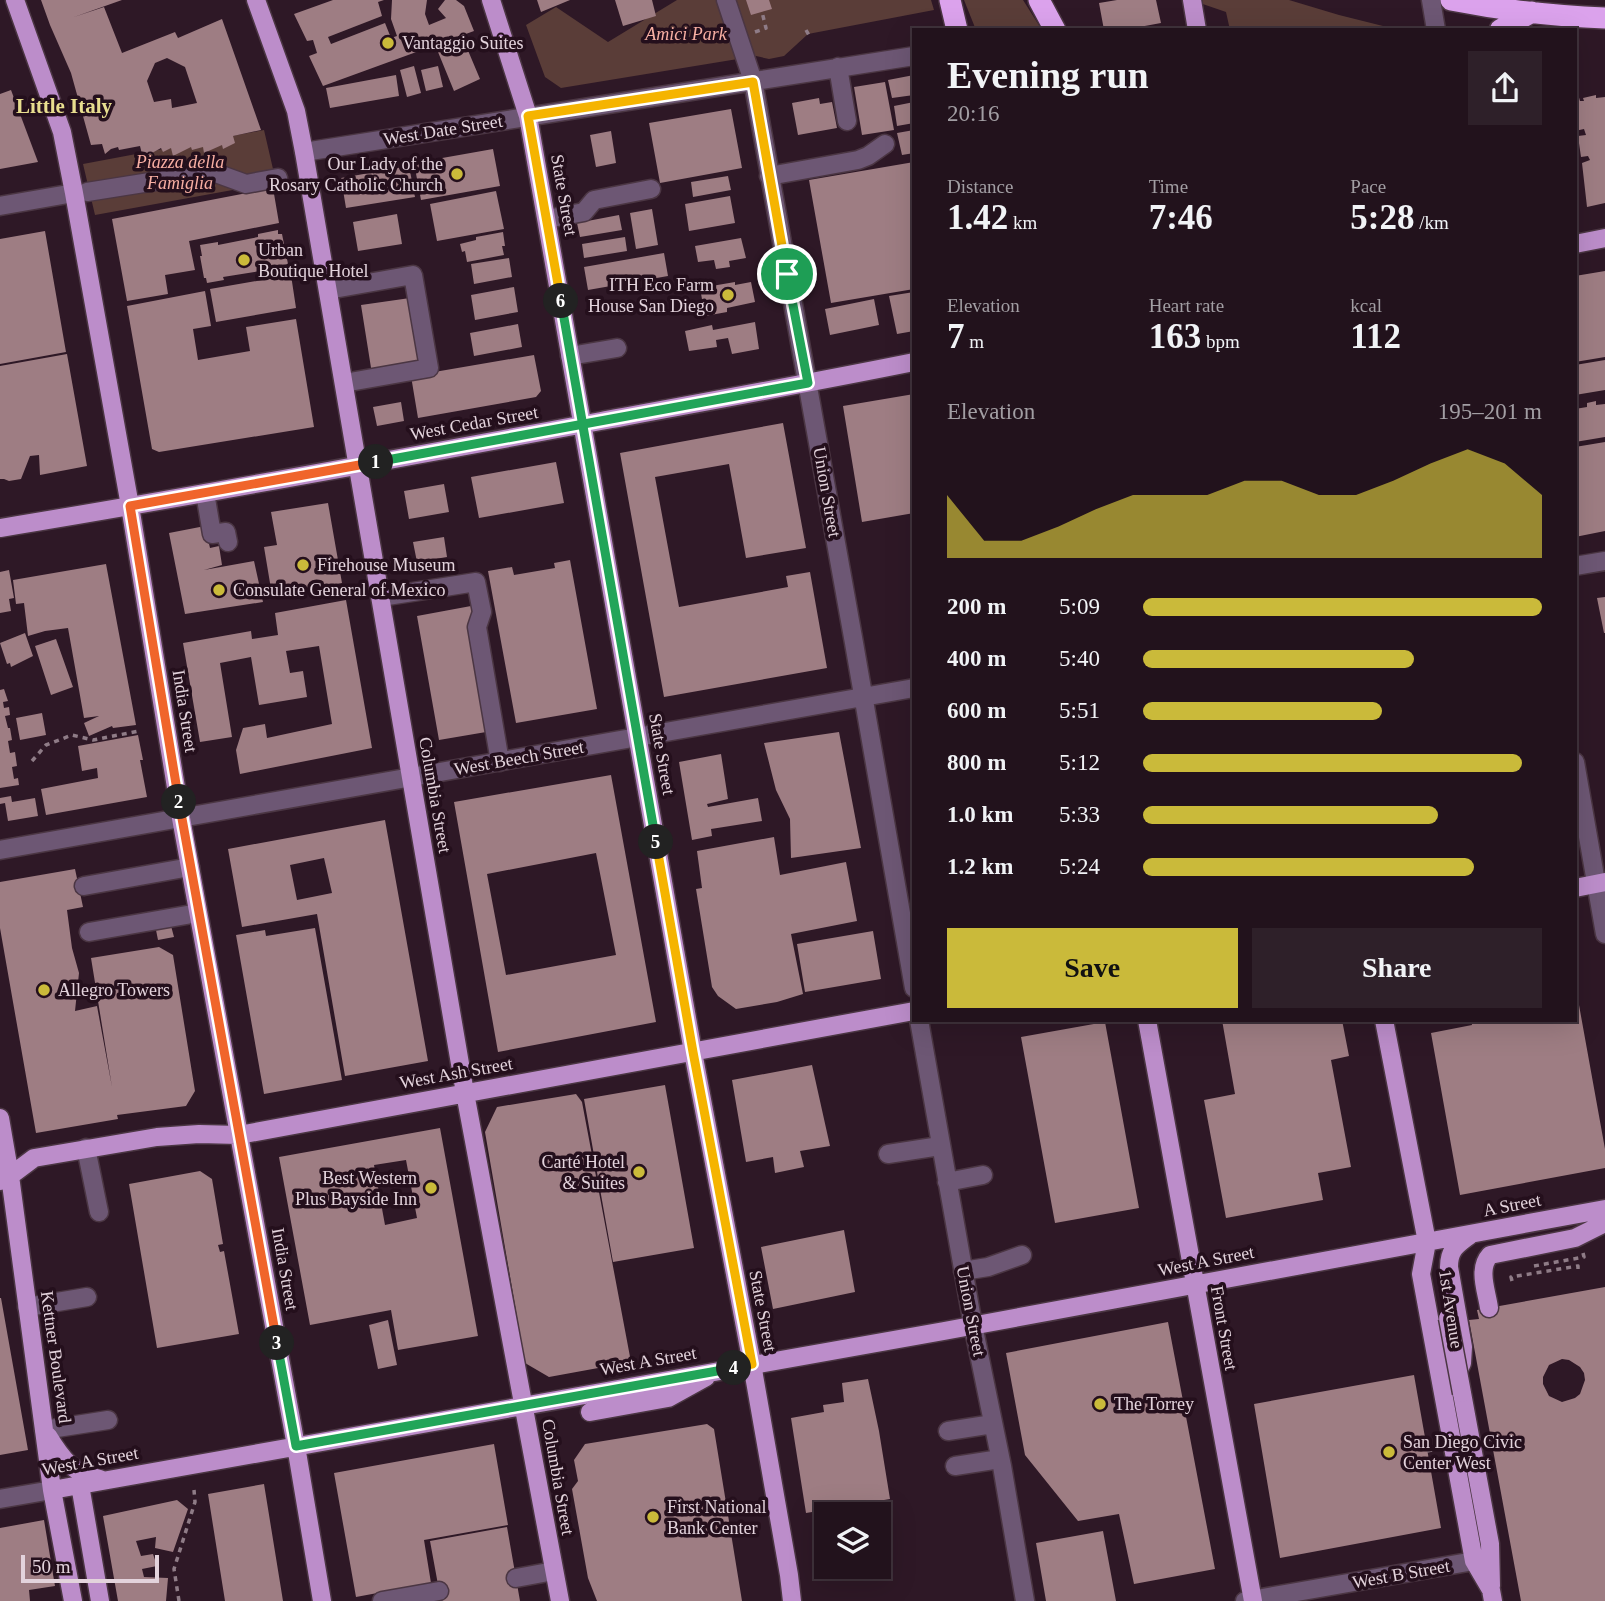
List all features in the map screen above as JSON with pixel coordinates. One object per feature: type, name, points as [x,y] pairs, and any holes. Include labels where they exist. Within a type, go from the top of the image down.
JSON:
[{"type":"highway","points":[[950,0],[957,28]]},
{"type":"highway","points":[[1039,0],[1054,28]]},
{"type":"highway","points":[[1451,0],[1532,12],[1605,18]]},
{"type":"highway","points":[[1504,28],[1532,12]]},
{"type":"main road","name":"India Street","points":[[15,0],[62,132],[80,193],[181,818],[322,1601]]},
{"type":"main road","name":"Columbia Street","points":[[256,0],[296,111],[304,152],[465,1093],[559,1601]]},
{"type":"main road","name":"State Street","points":[[491,0],[528,116],[693,1052],[752,1364],[792,1601]]},
{"type":"main road","points":[[1192,0],[1197,28]]},
{"type":"main road","points":[[1577,244],[1605,238]]},
{"type":"main road","name":"West Cedar Street","points":[[0,528],[583,425],[912,362]]},
{"type":"main road","points":[[1577,888],[1600,883]]},
{"type":"main road","name":"West Ash Street","points":[[3,1176],[34,1158],[86,1148],[158,1137],[239,1135],[912,1011]]},
{"type":"main road","name":"Front Street","points":[[1147,1022],[1250,1601]]},
{"type":"main road","name":"1st Avenue","points":[[1384,1022],[1427,1242],[1421,1274],[1474,1561],[1492,1595]]},
{"type":"main road","name":"Kettner Boulevard","points":[[0,1118],[3,1176],[27,1307],[52,1490],[73,1601]]},
{"type":"main road","name":"A Street","points":[[1427,1242],[1605,1209]]},
{"type":"main road","points":[[1489,1308],[1483,1271],[1485,1260],[1490,1255],[1575,1238],[1605,1223]]},
{"type":"main road","points":[[1446,1403],[1462,1363],[1463,1347],[1449,1257],[1455,1246],[1471,1234]]},
{"type":"main road","points":[[1427,1242],[1440,1272],[1490,1544],[1492,1595]]},
{"type":"main road","name":"West A Street","points":[[52,1490],[1427,1242]]},
{"type":"main road","points":[[590,1412],[668,1398],[719,1370]]},
{"type":"main road","points":[[44,1430],[60,1456],[77,1472],[104,1480]]},
{"type":"main road","points":[[80,1485],[100,1601]]},
{"type":"street","name":"Union Street","points":[[726,0],[753,82],[912,977]]},
{"type":"street","points":[[1431,0],[1436,28]]},
{"type":"street","name":"West Date Street","points":[[304,152],[912,56]]},
{"type":"street","points":[[838,67],[847,121]]},
{"type":"street","points":[[769,176],[859,160],[885,144]]},
{"type":"street","points":[[0,206],[213,172],[246,184],[278,178]]},
{"type":"street","points":[[547,219],[584,212],[594,200],[651,189]]},
{"type":"street","points":[[328,290],[413,275],[429,368],[344,383]]},
{"type":"street","points":[[570,356],[617,348]]},
{"type":"street","points":[[205,493],[212,534],[226,532],[228,542]]},
{"type":"street","points":[[1577,566],[1605,561]]},
{"type":"street","points":[[381,597],[476,582],[482,611],[477,627],[500,762]]},
{"type":"street","name":"West Beech Street","points":[[0,850],[912,688]]},
{"type":"street","points":[[1577,772],[1600,883],[1605,934]]},
{"type":"street","points":[[84,886],[190,867]]},
{"type":"street","points":[[89,932],[198,913]]},
{"type":"street","name":"Union Street","points":[[919,1022],[963,1271],[1026,1601]]},
{"type":"street","points":[[888,1154],[940,1146]]},
{"type":"street","points":[[86,1148],[99,1212]]},
{"type":"street","points":[[947,1182],[984,1175]]},
{"type":"street","points":[[963,1271],[988,1267],[1022,1255]]},
{"type":"street","points":[[27,1307],[87,1297]]},
{"type":"street","points":[[44,1430],[108,1420]]},
{"type":"street","points":[[948,1430],[993,1424]]},
{"type":"street","points":[[955,1466],[1000,1459]]},
{"type":"street","name":"West A Street","points":[[0,1499],[52,1490]]},
{"type":"street","name":"West B Street","points":[[1250,1601],[1474,1561]]},
{"type":"street","points":[[516,1578],[554,1571]]},
{"type":"street","points":[[382,1601],[439,1591]]},
{"type":"path","points":[[740,39],[766,28],[761,12]]},
{"type":"path","points":[[806,30],[810,37]]},
{"type":"path","points":[[32,761],[46,745],[72,735],[93,740],[139,731]]},
{"type":"path","points":[[1543,1265],[1545,1272]]},
{"type":"path","points":[[1512,1281],[1511,1277],[1578,1266],[1578,1269]]},
{"type":"path","points":[[1427,1451],[1491,1439]]},
{"type":"path","points":[[179,1601],[174,1569],[195,1502],[194,1490]]},
{"type":"green space","name":"Amici Park","points":[[677,0],[931,0],[934,10],[808,34],[784,56],[769,59],[756,56],[561,88],[545,77],[526,25],[556,7],[608,42]]},
{"type":"green space","points":[[964,0],[1023,0],[1041,28],[975,28]]},
{"type":"green space","points":[[1191,0],[1289,0],[1391,28],[1230,28],[1226,12]]},
{"type":"green space","name":"Piazza della Famiglia","points":[[264,130],[276,182],[95,215],[83,164]]},
{"type":"building","points":[[41,0],[122,0],[74,17],[104,7],[122,53],[175,32],[178,38],[222,19],[261,130],[233,136],[235,143],[204,153],[203,147],[192,150],[191,147],[173,156],[171,148],[163,152],[161,148],[143,158],[140,146],[119,150],[118,147],[105,154],[102,144],[91,145],[71,73]],"holes":[[[167,58],[185,67],[197,103],[172,108],[171,99],[154,102],[147,81],[155,63]]]},
{"type":"building","name":"Vantaggio Suites","points":[[333,0],[384,0],[378,2],[382,16],[328,37],[331,44],[385,23],[391,38],[397,36],[391,19],[392,0],[427,0],[425,14],[429,25],[446,18],[438,9],[445,0],[456,0],[464,6],[474,31],[323,86],[309,56],[317,53],[313,40],[307,41],[294,14]]},
{"type":"building","points":[[537,0],[570,0],[541,12]]},
{"type":"building","points":[[615,0],[652,0],[656,16],[623,26]]},
{"type":"building","points":[[746,0],[769,0],[772,9],[751,15]]},
{"type":"building","points":[[1156,0],[1161,23],[1134,28],[1104,28],[1099,3]]},
{"type":"building","points":[[464,41],[480,79],[454,91],[438,52]]},
{"type":"building","points":[[414,66],[421,93],[407,97],[400,70]]},
{"type":"building","points":[[438,66],[443,87],[426,91],[421,70]]},
{"type":"building","points":[[396,75],[399,96],[330,108],[326,88]]},
{"type":"building","points":[[912,75],[912,95],[892,98],[888,80]]},
{"type":"building","points":[[885,82],[894,130],[862,135],[854,87]]},
{"type":"building","points":[[11,90],[38,162],[0,169],[0,94]]},
{"type":"building","points":[[1577,94],[1580,101],[1596,95],[1596,98],[1605,97],[1605,203],[1587,207],[1582,163],[1590,160],[1588,156],[1581,157],[1578,136],[1586,135],[1584,129],[1577,131]]},
{"type":"building","points":[[819,98],[820,104],[832,102],[837,128],[798,135],[792,103]]},
{"type":"building","points":[[912,102],[912,123],[897,126],[894,106]]},
{"type":"building","points":[[731,109],[742,168],[660,183],[649,123]]},
{"type":"building","points":[[912,130],[912,153],[902,155],[897,133]]},
{"type":"building","points":[[611,131],[616,163],[596,167],[590,135]]},
{"type":"building","name":"Our Lady of the Rosary Catholic Church","points":[[493,149],[500,186],[421,200],[414,163]]},
{"type":"building","points":[[912,162],[912,289],[831,303],[809,180]]},
{"type":"building","points":[[409,166],[415,197],[346,208],[341,178]]},
{"type":"building","points":[[728,176],[731,190],[693,197],[691,182]]},
{"type":"building","points":[[273,188],[279,223],[189,241],[195,270],[165,275],[168,294],[127,301],[112,219]]},
{"type":"building","points":[[496,191],[504,229],[437,241],[430,204]]},
{"type":"building","points":[[730,196],[735,223],[689,231],[685,204]]},
{"type":"building","points":[[652,209],[658,245],[636,249],[630,213]]},
{"type":"building","points":[[397,214],[402,244],[358,251],[353,222]]},
{"type":"building","points":[[619,215],[622,230],[580,237],[577,223]]},
{"type":"building","name":"Urban Boutique Hotel","points":[[278,230],[278,234],[282,234],[288,264],[285,265],[286,271],[266,274],[266,270],[223,277],[224,280],[207,283],[200,245],[218,242],[218,245]]},
{"type":"building","points":[[45,231],[66,352],[0,364],[0,239]]},
{"type":"building","points":[[503,232],[504,255],[467,262],[465,251],[462,252],[460,244],[476,240],[476,237]]},
{"type":"building","points":[[625,237],[627,251],[584,258],[582,244]]},
{"type":"building","points":[[741,238],[746,258],[729,261],[730,267],[716,269],[714,260],[698,262],[695,246]]},
{"type":"building","points":[[664,253],[668,276],[588,290],[584,267]]},
{"type":"building","points":[[509,258],[512,277],[474,284],[471,264]]},
{"type":"building","points":[[1605,271],[1605,357],[1577,362],[1577,276]]},
{"type":"building","points":[[291,275],[296,308],[216,322],[210,289]]},
{"type":"building","name":"ITH Eco Farm House San Diego","points":[[735,282],[735,285],[751,282],[755,302],[705,316],[700,288]]},
{"type":"building","points":[[514,287],[518,312],[475,320],[471,295]]},
{"type":"building","points":[[205,291],[211,326],[193,329],[198,360],[250,351],[246,327],[296,319],[314,427],[159,452],[152,449],[127,306]]},
{"type":"building","points":[[912,292],[912,331],[897,334],[889,296]]},
{"type":"building","points":[[410,298],[422,365],[372,374],[361,305]]},
{"type":"building","points":[[874,299],[879,325],[830,335],[825,309]]},
{"type":"building","points":[[755,322],[759,349],[732,354],[728,338],[716,340],[717,347],[689,351],[685,331],[712,325],[713,330]]},
{"type":"building","points":[[518,324],[522,347],[474,356],[470,333]]},
{"type":"building","points":[[67,354],[87,466],[40,475],[39,455],[30,456],[21,479],[0,479],[0,366]]},
{"type":"building","points":[[534,355],[541,391],[536,397],[418,418],[411,376]]},
{"type":"building","points":[[1605,360],[1605,390],[1577,395],[1577,365]]},
{"type":"building","points":[[912,394],[912,513],[862,522],[843,406]]},
{"type":"building","points":[[1596,401],[1596,405],[1605,404],[1605,437],[1577,442],[1577,409],[1587,407],[1587,403]]},
{"type":"building","points":[[401,402],[404,421],[377,426],[373,407]]},
{"type":"building","points":[[783,423],[806,548],[746,558],[729,464],[655,477],[679,607],[788,587],[786,576],[810,572],[827,668],[664,697],[620,453]]},
{"type":"building","points":[[1605,442],[1605,531],[1577,537],[1577,447]]},
{"type":"building","points":[[556,462],[564,503],[479,518],[471,477]]},
{"type":"building","points":[[444,484],[449,512],[409,519],[404,491]]},
{"type":"building","name":"Firehouse Museum","points":[[328,503],[342,583],[272,595],[264,547],[277,545],[271,512]]},
{"type":"building","points":[[205,526],[210,548],[219,546],[222,565],[204,570],[254,561],[263,602],[185,614],[169,533]]},
{"type":"building","points":[[444,537],[447,557],[417,562],[413,542]]},
{"type":"building","points":[[570,560],[597,709],[516,723],[488,571],[512,567],[514,575],[555,568],[554,563]]},
{"type":"building","points":[[106,564],[136,725],[112,726],[89,736],[84,723],[99,716],[84,718],[68,628],[28,636],[24,603],[16,604],[13,580]]},
{"type":"building","points":[[9,570],[14,598],[9,599],[11,611],[0,613],[0,572]]},
{"type":"building","points":[[1605,597],[1605,633],[1604,633],[1597,598]]},
{"type":"building","points":[[346,600],[372,748],[240,774],[236,750],[243,728],[265,724],[267,738],[332,724],[319,646],[286,651],[290,673],[303,671],[307,697],[259,705],[251,657],[220,663],[232,737],[200,742],[183,643],[251,631],[252,639],[278,635],[275,613]]},
{"type":"building","points":[[471,606],[492,731],[439,740],[417,616]]},
{"type":"building","points":[[25,633],[33,656],[11,667],[10,663],[7,664],[0,643]]},
{"type":"building","points":[[56,639],[73,687],[51,695],[35,646]]},
{"type":"building","points":[[4,689],[8,701],[3,702],[4,708],[9,707],[10,715],[5,716],[12,740],[8,741],[10,753],[15,752],[17,766],[12,767],[14,779],[18,778],[19,785],[0,788],[0,690]]},
{"type":"building","points":[[42,713],[46,735],[20,740],[16,718]]},
{"type":"building","points":[[839,732],[861,848],[791,858],[790,819],[776,790],[764,743]]},
{"type":"building","points":[[138,735],[147,797],[46,815],[41,789],[98,778],[97,768],[82,771],[78,746]]},
{"type":"building","points":[[721,754],[728,799],[707,804],[708,807],[758,798],[762,821],[711,829],[712,836],[692,840],[679,762]]},
{"type":"building","points":[[611,775],[656,1022],[498,1052],[454,802]],"holes":[[[596,853],[616,955],[506,975],[487,874]]]},
{"type":"building","points":[[11,796],[12,802],[35,798],[38,816],[8,821],[5,803],[0,804],[0,798]]},
{"type":"building","points":[[385,820],[428,1061],[345,1076],[317,914],[242,927],[228,849]],"holes":[[[324,858],[332,893],[297,900],[290,865]]]},
{"type":"building","points":[[774,837],[780,875],[846,862],[857,921],[791,934],[803,994],[777,1002],[736,1009],[718,996],[712,987],[696,889],[702,888],[697,851]]},
{"type":"building","points":[[75,869],[83,907],[67,910],[72,948],[79,973],[75,1011],[97,1006],[112,1087],[91,958],[159,947],[173,955],[195,1091],[186,1106],[117,1115],[118,1119],[36,1133],[0,928],[0,882]]},
{"type":"building","points":[[170,922],[174,937],[158,940],[155,925]]},
{"type":"building","points":[[315,928],[342,1080],[264,1094],[236,935],[265,930],[266,936]]},
{"type":"building","points":[[873,931],[881,979],[805,992],[797,944]]},
{"type":"building","points":[[1577,1006],[1605,1149],[1605,1168],[1460,1195],[1431,1033],[1472,1025],[1471,1022],[1577,1022]]},
{"type":"building","points":[[1105,1022],[1139,1208],[1055,1223],[1021,1037]]},
{"type":"building","points":[[1222,1022],[1342,1022],[1349,1056],[1331,1060],[1351,1167],[1318,1173],[1323,1200],[1226,1218],[1204,1100],[1235,1094]]},
{"type":"building","points":[[812,1065],[830,1146],[800,1151],[804,1167],[775,1173],[773,1157],[746,1162],[732,1080]]},
{"type":"building","name":"Carté Hotel & Suites","points":[[665,1085],[694,1248],[613,1262],[584,1099]]},
{"type":"building","points":[[576,1094],[582,1102],[631,1362],[549,1377],[525,1363],[485,1132],[497,1107]]},
{"type":"building","points":[[440,1128],[478,1336],[398,1350],[391,1310],[310,1325],[279,1157]],"holes":[[[406,1160],[417,1218],[385,1225],[374,1165]]]},
{"type":"building","points":[[200,1171],[212,1179],[223,1244],[218,1245],[220,1252],[224,1251],[239,1334],[157,1348],[129,1184]]},
{"type":"building","points":[[844,1230],[855,1292],[773,1309],[761,1247]]},
{"type":"building","points":[[1605,1287],[1605,1601],[1521,1601],[1469,1320],[1479,1319],[1477,1310]],"holes":[[[1562,1359],[1580,1367],[1585,1380],[1580,1394],[1562,1402],[1549,1396],[1543,1384],[1543,1377],[1549,1365]]]},
{"type":"building","points":[[0,1298],[28,1450],[0,1455]]},
{"type":"building","points":[[388,1320],[397,1365],[378,1369],[369,1325]]},
{"type":"building","name":"The Torrey","points":[[1168,1322],[1215,1569],[1134,1584],[1119,1514],[1078,1521],[1025,1455],[1006,1353]]},
{"type":"building","points":[[1414,1375],[1441,1528],[1280,1558],[1254,1404]]},
{"type":"building","points":[[868,1379],[890,1499],[872,1502],[814,1502],[814,1512],[806,1513],[791,1418],[824,1412],[823,1405],[844,1402],[842,1383]]},
{"type":"building","name":"First National Bank Center","points":[[707,1424],[714,1429],[742,1601],[597,1601],[588,1578],[572,1489],[578,1481],[574,1460],[585,1444]]},
{"type":"building","points":[[494,1444],[508,1525],[424,1540],[431,1583],[356,1597],[334,1473]]},
{"type":"building","points":[[264,1484],[283,1601],[225,1601],[208,1494]]},
{"type":"building","points":[[177,1500],[188,1509],[173,1552],[155,1548],[156,1537],[136,1541],[141,1556],[153,1554],[157,1566],[142,1569],[144,1577],[168,1578],[166,1601],[118,1601],[103,1516]]},
{"type":"building","points":[[44,1520],[55,1586],[29,1590],[30,1601],[0,1601],[0,1528]]},
{"type":"building","points":[[507,1527],[520,1601],[441,1601],[430,1541]]},
{"type":"building","points":[[1103,1531],[1116,1601],[1046,1601],[1036,1543]]},
{"type":"place","name":"Vantaggio Suites","points":[[388,43]]},
{"type":"place","name":"Our Lady of the Rosary Catholic Church","points":[[457,174]]},
{"type":"place","name":"Urban Boutique Hotel","points":[[244,260]]},
{"type":"place","name":"ITH Eco Farm House San Diego","points":[[728,295]]},
{"type":"place","name":"Firehouse Museum","points":[[303,565]]},
{"type":"place","name":"Consulate General of Mexico","points":[[219,590]]},
{"type":"place","name":"Allegro Towers","points":[[44,990]]},
{"type":"place","name":"Carté Hotel & Suites","points":[[639,1172]]},
{"type":"place","name":"Best Western Plus Bayside Inn","points":[[431,1188]]},
{"type":"place","name":"The Torrey","points":[[1100,1404]]},
{"type":"place","name":"San Diego Civic Center West","points":[[1389,1452]]},
{"type":"place","name":"First National Bank Center","points":[[653,1517]]},
{"type":"district","name":"Little Italy","points":[[64,106]]},
{"type":"route","points":[[787,274],[753,82],[528,116],[583,425],[693,1052],[752,1364],[296,1446],[181,818],[130,506],[583,425],[808,383],[787,274]]}]
